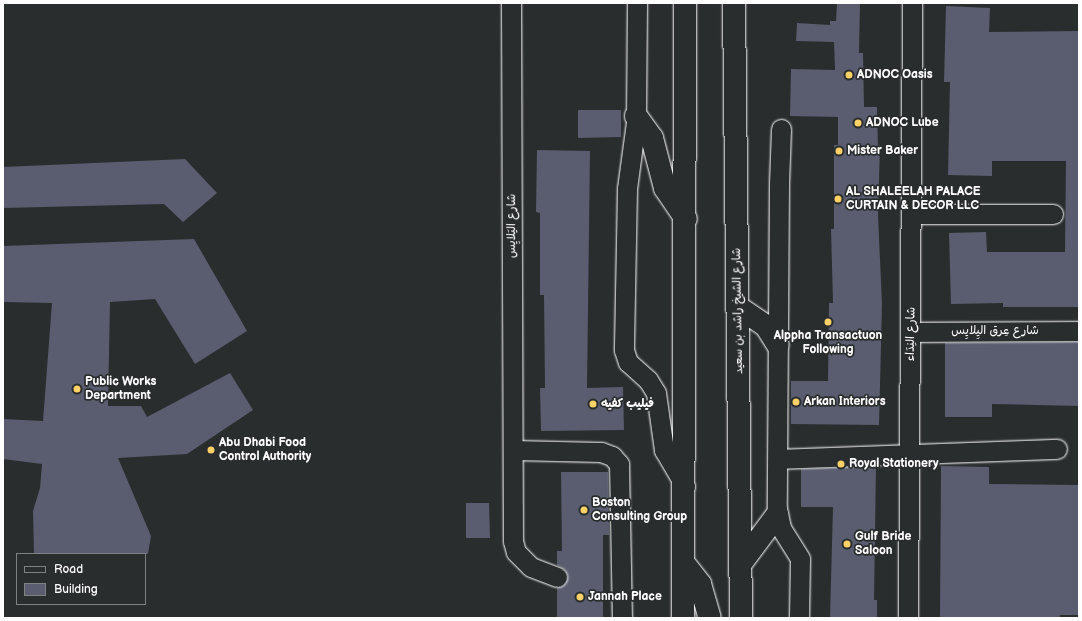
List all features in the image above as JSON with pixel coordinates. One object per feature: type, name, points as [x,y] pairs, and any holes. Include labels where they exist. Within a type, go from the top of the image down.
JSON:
[{"type":"main road","points":[[683,618],[686,566],[685,3]]},
{"type":"main road","name":"شارع الشيخ راشد بن سعيد","points":[[734,3],[742,562],[741,618]]},
{"type":"main road","points":[[636,116],[652,138],[665,188],[686,218]]},
{"type":"main road","points":[[738,307],[766,326],[778,345]]},
{"type":"main road","points":[[742,562],[777,515]]},
{"type":"main road","points":[[686,566],[700,584],[710,618]]},
{"type":"street","name":"شارع اليَلايِس","points":[[511,3],[513,529],[523,547],[524,561],[539,572],[557,577]]},
{"type":"street","points":[[637,3],[636,116],[627,197],[624,350],[628,362],[648,380],[656,393],[664,450],[686,486]]},
{"type":"street","name":"شارع النِدَاء","points":[[908,618],[912,3]]},
{"type":"street","points":[[781,129],[777,515],[781,528],[800,559],[799,618]]},
{"type":"street","points":[[911,214],[1053,214]]},
{"type":"street","name":"شارع عِرق اليِلايِس","points":[[911,332],[1079,331]]},
{"type":"street","points":[[778,459],[1057,449]]},
{"type":"street","points":[[513,450],[601,452],[612,456],[619,464],[622,618]]},
{"type":"building","points":[[837,3],[860,3],[859,53],[863,53],[864,107],[877,107],[878,145],[880,145],[878,215],[882,304],[879,425],[791,424],[791,381],[828,381],[829,303],[833,303],[831,229],[834,229],[834,145],[838,145],[838,117],[790,116],[791,69],[835,70],[834,42],[796,41],[797,23],[830,25],[830,21],[836,21]]},
{"type":"building","points":[[946,6],[990,8],[989,32],[1079,31],[1079,307],[1003,307],[1003,303],[951,304],[949,233],[986,232],[987,252],[1065,252],[1066,161],[992,161],[992,176],[948,175],[950,82],[944,82]]},
{"type":"building","points":[[578,110],[621,110],[621,137],[578,138]]},
{"type":"building","points":[[537,150],[590,151],[587,388],[623,387],[624,430],[541,431],[540,388],[545,388],[544,295],[540,295],[540,213],[536,212]]},
{"type":"building","points":[[185,159],[217,193],[183,222],[164,204],[3,208],[3,167]]},
{"type":"building","name":"Public Works Department","points":[[194,239],[247,331],[195,364],[155,299],[110,302],[108,406],[141,406],[147,417],[230,373],[253,410],[187,454],[118,458],[151,536],[148,554],[34,553],[33,511],[40,488],[42,464],[3,459],[3,419],[43,421],[52,303],[3,302],[3,246]]},
{"type":"building","points":[[1079,342],[1079,406],[992,404],[992,417],[945,417],[945,343]]},
{"type":"building","points":[[876,466],[874,600],[877,600],[877,618],[830,618],[833,507],[801,507],[801,469]]},
{"type":"building","points":[[941,466],[989,467],[989,484],[1079,485],[1079,615],[1060,615],[1060,618],[940,618]]},
{"type":"building","points":[[561,472],[608,472],[609,535],[603,535],[603,618],[557,618],[557,588],[564,585],[568,576],[565,570],[557,565],[557,551],[562,551]]},
{"type":"building","points":[[466,503],[489,503],[490,538],[466,538]]},
{"type":"place","name":"ADNOC Oasis","points":[[849,75]]},
{"type":"place","name":"ADNOC Lube","points":[[858,123]]},
{"type":"place","name":"Mister Baker","points":[[839,151]]},
{"type":"place","name":"AL SHALEELAH PALACE CURTAIN & DECOR LLC","points":[[838,199]]},
{"type":"place","name":"Alppha Transactuon Following","points":[[828,322]]},
{"type":"place","name":"Public Works Department","points":[[77,389]]},
{"type":"place","name":"Arkan Interiors","points":[[796,402]]},
{"type":"place","name":"فيليب كفيه","points":[[593,404]]},
{"type":"place","name":"Abu Dhabi Food Control Authority","points":[[211,450]]},
{"type":"place","name":"Royal Stationery","points":[[841,464]]},
{"type":"place","name":"Boston Consulting Group","points":[[584,510]]},
{"type":"place","name":"Gulf Bride Saloon","points":[[847,544]]},
{"type":"place","name":"Jannah Place","points":[[580,597]]}]
